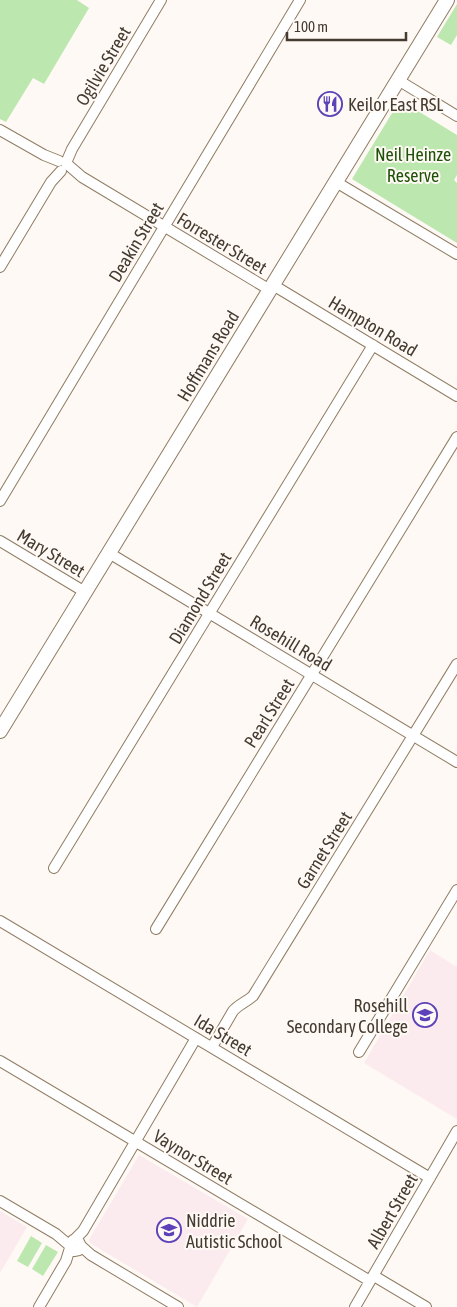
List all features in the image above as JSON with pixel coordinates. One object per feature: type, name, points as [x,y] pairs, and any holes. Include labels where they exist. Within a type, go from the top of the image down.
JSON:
[{"type":"main road","name":"Hoffmans Road","points":[[0,731],[447,0]]},
{"type":"street","name":"Ogilvie Street","points":[[0,267],[161,0]]},
{"type":"street","name":"Deakin Street","points":[[0,500],[300,0]]},
{"type":"street","points":[[398,80],[457,116]]},
{"type":"street","name":"Forrester Street","points":[[0,130],[271,288]]},
{"type":"street","points":[[336,182],[457,254]]},
{"type":"street","name":"Hampton Road","points":[[271,288],[373,345],[457,396]]},
{"type":"street","name":"Diamond Street","points":[[54,868],[373,345]]},
{"type":"street","name":"Pearl Street","points":[[156,929],[457,437]]},
{"type":"street","name":"Mary Street","points":[[0,541],[85,592]]},
{"type":"street","name":"Rosehill Road","points":[[109,553],[457,762]]},
{"type":"street","name":"Garnet Street","points":[[212,1047],[233,1011],[253,996],[457,664]]},
{"type":"street","points":[[359,1052],[457,890]]},
{"type":"street","name":"Ida Street","points":[[0,921],[430,1178]]},
{"type":"street","points":[[39,1307],[196,1038]]},
{"type":"street","name":"Vaynor Street","points":[[0,1061],[136,1142],[426,1307]]},
{"type":"street","name":"Albert Street","points":[[355,1307],[457,1131]]},
{"type":"street","points":[[0,1201],[178,1307]]},
{"type":"shaded area","name":"Rosehill Secondary College","points":[[430,950],[457,967],[457,1119],[364,1063]]},
{"type":"shaded area","name":"Niddrie Autistic School","points":[[139,1155],[248,1219],[197,1307],[90,1243],[89,1240]]},
{"type":"shaded area","points":[[0,1211],[27,1227],[0,1273]]},
{"type":"green space","points":[[0,0],[77,0],[89,8],[44,84],[33,78],[6,122],[0,119]]},
{"type":"green space","points":[[457,4],[457,35],[451,45],[437,37]]},
{"type":"green space","name":"Neil Heinze Reserve","points":[[400,100],[457,135],[457,175],[454,180],[457,183],[457,243],[352,179]]},
{"type":"green space","points":[[31,1236],[42,1243],[28,1267],[17,1261]]},
{"type":"green space","points":[[46,1245],[58,1252],[43,1276],[32,1269]]},
{"type":"place","name":"Keilor East RSL","points":[[330,104]]},
{"type":"place","name":"Rosehill Secondary College","points":[[425,1015]]},
{"type":"place","name":"Niddrie Autistic School","points":[[169,1230]]}]
